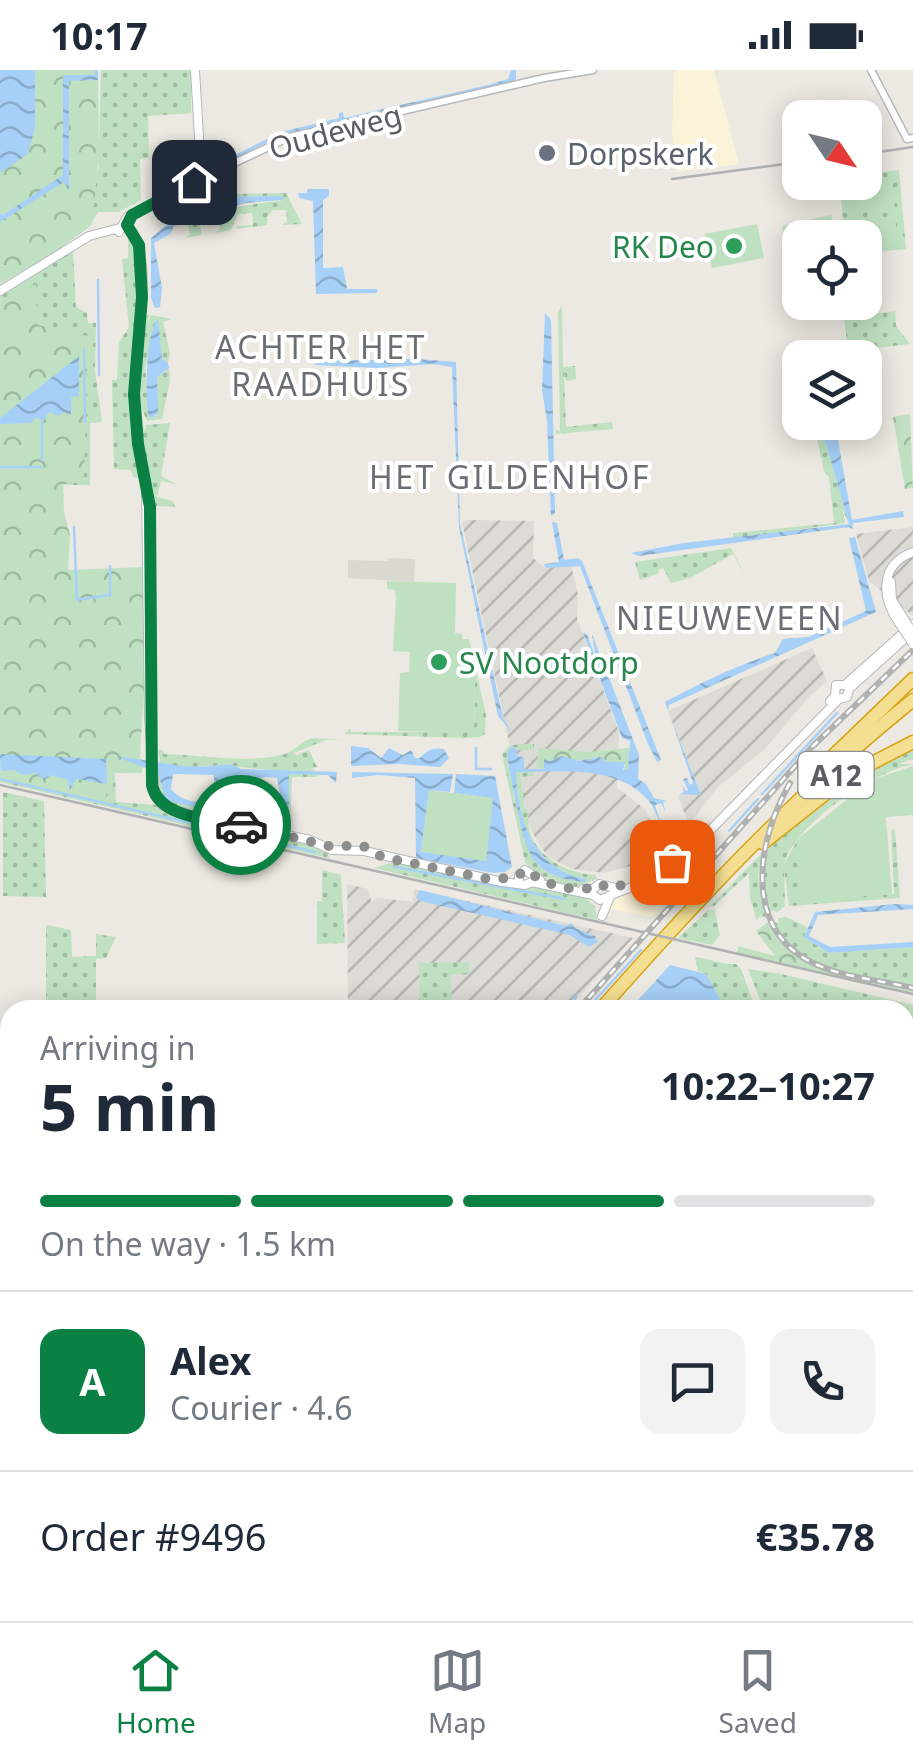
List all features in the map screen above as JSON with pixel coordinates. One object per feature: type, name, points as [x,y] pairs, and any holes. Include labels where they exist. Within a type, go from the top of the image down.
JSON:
[{"type":"highway","name":"A12","points":[[778,818],[807,783],[913,680]]},
{"type":"highway","name":"A12","points":[[609,1000],[703,894],[778,818],[913,700]]},
{"type":"highway","name":"A12","points":[[618,1000],[762,843],[842,769],[913,711]]},
{"type":"highway","name":"A12","points":[[762,843],[849,775],[913,742]]},
{"type":"main road","points":[[195,70],[201,170],[198,175]]},
{"type":"main road","name":"Oudeweg","points":[[0,291],[86,238],[122,230],[132,215],[190,184],[198,175]]},
{"type":"main road","points":[[122,230],[138,247],[142,312],[134,394],[148,507],[155,796],[171,809],[321,844],[332,850],[359,851],[488,879],[519,879],[526,870],[533,880],[593,892],[601,884],[608,892],[622,892]]},
{"type":"main road","points":[[913,555],[899,566],[890,582],[892,600],[913,644]]},
{"type":"main road","points":[[837,697],[835,686],[847,687],[913,629],[901,621]]},
{"type":"main road","points":[[608,892],[638,882],[672,862],[837,697]]},
{"type":"main road","points":[[602,916],[607,900],[655,880],[681,860],[837,697]]},
{"type":"street","name":"Oudeweg","points":[[198,175],[211,174],[290,137],[593,70]]},
{"type":"street","points":[[871,70],[910,141]]},
{"type":"shaded area","points":[[714,70],[739,164],[677,172],[672,132],[674,72]]},
{"type":"shaded area","points":[[534,521],[533,558],[545,568],[571,565],[578,594],[577,619],[619,732],[617,788],[645,809],[654,830],[648,852],[630,866],[604,873],[572,869],[547,856],[533,834],[522,804],[462,522]]},
{"type":"shaded area","points":[[913,527],[913,616],[869,581],[856,534]]},
{"type":"shaded area","points":[[415,559],[414,582],[348,578],[348,560]]},
{"type":"shaded area","points":[[812,648],[827,681],[765,749],[718,787],[689,825],[678,796],[698,787],[668,711]]},
{"type":"shaded area","points":[[347,884],[368,889],[371,901],[379,898],[413,902],[414,889],[633,938],[576,1000],[348,1000]]},
{"type":"shaded area","points":[[652,884],[670,888],[666,902],[652,917],[609,909],[611,899]]},
{"type":"green space","points":[[0,70],[97,70],[98,163],[92,224],[50,255],[0,284]]},
{"type":"green space","points":[[101,70],[191,70],[191,113],[148,116],[149,158],[140,159],[141,200],[119,212],[98,212],[88,228],[55,252],[90,166],[99,170],[98,163],[89,163],[69,80],[98,80],[99,144]]},
{"type":"green space","points":[[899,170],[906,249],[882,251],[882,220],[843,220],[841,200],[882,200],[882,172]]},
{"type":"green space","points":[[208,179],[220,194],[286,193],[302,224],[282,225],[287,222],[286,210],[273,210],[267,225],[237,229],[253,225],[252,213],[238,214],[231,230],[215,233],[220,229],[218,218],[204,219],[200,226],[202,235],[186,238],[190,234],[188,224],[173,226],[176,222],[281,201],[282,196],[218,197]]},
{"type":"green space","points":[[892,179],[895,210],[846,214],[845,200],[882,200],[882,180]]},
{"type":"green space","points":[[895,216],[898,247],[882,248],[882,220],[847,220]]},
{"type":"green space","name":"RK Deo","points":[[757,224],[764,258],[712,268],[705,234]]},
{"type":"green space","points":[[128,238],[140,266],[140,307],[131,384],[143,478],[133,477],[131,470],[114,469],[112,380],[117,380],[119,342],[129,327],[122,259],[128,258]]},
{"type":"green space","points":[[73,250],[76,307],[87,313],[88,323],[96,323],[95,371],[102,422],[90,423],[90,485],[63,485],[64,514],[0,424],[0,296]]},
{"type":"green space","points":[[36,284],[37,325],[88,336],[84,481],[57,485],[70,535],[68,570],[143,567],[147,640],[139,771],[114,768],[105,799],[96,801],[0,778],[0,305]]},
{"type":"green space","points":[[562,306],[563,367],[575,366],[576,379],[566,381],[564,373],[566,427],[612,422],[613,429],[556,434],[556,429],[560,432],[558,312]]},
{"type":"green space","points":[[895,311],[896,326],[910,344],[882,347],[882,340],[847,340],[844,320],[882,320],[882,313]]},
{"type":"green space","points":[[149,314],[148,326],[151,315],[172,319],[163,322],[170,353],[168,363],[162,359],[157,318],[145,368],[152,418],[157,415],[157,377],[169,368],[170,380],[162,419],[147,421],[141,407],[143,422],[138,418],[136,383],[144,318]]},
{"type":"green space","points":[[910,414],[913,488],[905,489],[893,417]]},
{"type":"green space","points":[[170,423],[161,476],[176,484],[161,481],[157,497],[172,501],[175,507],[155,506],[140,428],[143,426],[145,431],[146,425]]},
{"type":"green space","points":[[818,440],[825,440],[849,524],[842,508],[845,523],[733,539],[733,533],[834,523],[829,477],[824,471]]},
{"type":"green space","points":[[731,548],[746,577],[733,554],[690,578],[671,583],[663,568],[640,580],[635,562]]},
{"type":"green space","name":"SV Nootdorp","points":[[387,581],[456,583],[455,633],[469,639],[469,677],[475,678],[474,733],[398,731],[400,673],[409,672],[410,652],[393,651],[396,598],[395,590],[387,589]]},
{"type":"green space","points":[[469,639],[486,715],[485,734],[463,738],[346,734],[350,728],[351,732],[474,732],[475,678],[468,678]]},
{"type":"green space","points":[[312,738],[343,740],[326,740],[296,755],[309,750],[317,767],[312,768],[319,774],[292,777],[290,831],[180,810],[164,800],[155,781],[154,773],[159,775],[164,793],[201,808],[228,809],[285,826],[288,772],[224,765],[179,768],[160,763],[158,750],[164,754],[257,758],[285,754]]},
{"type":"green space","points":[[0,741],[135,757],[145,760],[131,758],[142,767],[142,773],[115,773],[116,802],[157,805],[304,841],[327,849],[329,858],[0,782]]},
{"type":"green space","points":[[534,744],[534,760],[533,749],[522,751],[512,747],[507,753],[529,851],[535,861],[554,875],[586,879],[568,874],[541,854],[532,840],[525,824],[516,772],[533,772],[533,776],[520,777],[522,792],[527,793],[523,806],[529,812],[532,838],[558,864],[595,875],[597,879],[579,885],[584,888],[544,879],[540,876],[563,883],[540,875],[525,862],[502,754],[509,746]]},
{"type":"green space","points":[[913,747],[913,759],[898,764],[913,764],[878,777],[858,789],[819,817],[799,838],[865,785],[799,900],[894,894],[891,830],[895,829],[900,898],[789,906],[784,869],[785,906],[776,913],[773,909],[770,915],[762,877],[769,848],[841,786]]},
{"type":"green space","points":[[539,748],[587,752],[629,748],[629,768],[624,771],[625,764],[601,757],[553,761],[546,763],[544,769],[536,768]]},
{"type":"green space","points":[[913,766],[913,815],[886,817],[892,894],[799,901],[798,839],[874,779]]},
{"type":"green space","points":[[429,790],[494,798],[486,861],[421,853]]},
{"type":"green space","points":[[3,792],[44,801],[46,897],[3,896]]},
{"type":"green space","points":[[763,852],[758,876],[766,917],[759,916],[757,921],[750,898],[749,873],[709,907]]},
{"type":"green space","points":[[394,862],[504,884],[535,884],[585,897],[595,907],[597,920],[374,868]]},
{"type":"green space","points":[[322,870],[341,875],[345,943],[317,944]]},
{"type":"green space","points":[[714,906],[720,935],[712,945],[678,938],[708,910],[713,910]]},
{"type":"green space","points":[[786,917],[807,927],[804,937],[829,953],[913,947],[913,987],[833,969],[815,961],[783,938],[772,921],[779,923],[778,918]]},
{"type":"green space","points":[[768,922],[780,940],[813,963],[851,977],[913,989],[913,993],[737,953],[738,946],[775,956],[756,931]]},
{"type":"green space","points":[[46,925],[71,930],[72,957],[96,956],[96,934],[116,937],[106,958],[96,959],[96,1000],[46,1000]]},
{"type":"green space","points":[[695,957],[736,964],[752,1000],[721,1000],[706,974],[698,971]]},
{"type":"green space","points":[[469,962],[470,974],[451,975],[452,1000],[420,1000],[419,963]]},
{"type":"green space","points":[[748,969],[892,1000],[760,1000]]},
{"type":"water","points":[[0,70],[35,70],[35,127],[28,154],[0,173]]},
{"type":"water","points":[[95,70],[98,80],[69,81],[69,191],[64,182],[0,222],[0,213],[3,215],[63,175],[63,75],[94,75]]},
{"type":"water","points":[[511,70],[516,70],[516,83],[280,136],[206,173],[203,171],[281,132],[339,118],[343,112],[344,118],[488,85],[508,79]]},
{"type":"water","points":[[208,179],[218,197],[282,196],[283,200],[245,203],[213,215],[176,222],[170,234],[154,243],[162,288],[160,307],[155,308],[151,298],[151,238],[172,220],[202,208]]},
{"type":"water","points":[[307,189],[329,189],[329,196],[323,200],[323,268],[343,267],[347,289],[377,289],[377,293],[316,294],[313,201],[299,198],[298,193],[307,193]]},
{"type":"water","points":[[545,313],[551,320],[555,513],[551,516],[542,390]]},
{"type":"water","points":[[158,318],[162,359],[169,368],[157,377],[158,413],[152,418],[148,414],[147,364]]},
{"type":"water","points":[[79,356],[79,396],[71,397],[71,415],[51,412],[46,420],[0,424],[0,418]]},
{"type":"water","points":[[320,361],[456,362],[460,523],[503,718],[513,734],[498,716],[459,527],[452,367],[314,365]]},
{"type":"water","points":[[825,440],[838,440],[852,520],[903,511],[904,517],[853,523],[852,529],[639,556],[631,553],[684,543],[849,524]]},
{"type":"water","points":[[552,522],[557,523],[564,560],[582,561],[661,760],[657,762],[580,566],[545,568],[544,564],[559,562]]},
{"type":"water","points":[[855,537],[876,612],[669,705],[668,711],[665,702],[775,653],[783,639],[809,637],[866,611],[849,538]]},
{"type":"water","points":[[583,633],[587,634],[596,659],[592,634],[639,755],[638,779],[654,798],[667,801],[663,802],[665,811],[661,803],[655,805],[662,827],[647,799],[619,780],[585,772],[516,772],[520,807],[532,840],[553,865],[586,879],[585,882],[553,875],[535,861],[521,824],[507,753],[511,747],[517,749],[517,756],[524,757],[524,769],[544,769],[544,759],[562,756],[579,761],[601,757],[607,762],[625,762],[623,770],[628,769],[630,741],[622,738]]},
{"type":"water","points":[[669,713],[701,795],[679,794],[684,792],[682,785],[688,790],[683,779],[693,783]]},
{"type":"water","points":[[351,746],[368,748],[381,758],[389,748],[403,755],[411,750],[415,758],[420,758],[440,748],[449,758],[440,767],[351,766]]},
{"type":"water","points":[[0,754],[106,759],[107,784],[76,779],[70,790],[68,780],[51,775],[44,780],[36,773],[1,771]]},
{"type":"water","points":[[117,757],[199,767],[227,764],[241,769],[337,772],[336,783],[328,775],[289,774],[289,816],[287,823],[280,826],[228,809],[166,800],[158,773]],"holes":[[[173,774],[214,775],[215,802],[180,797],[171,789]],[[277,778],[282,803],[264,807],[239,800],[238,783]]]},
{"type":"water","points":[[352,772],[453,774],[450,792],[429,790],[421,852],[486,861],[493,798],[454,793],[456,774],[495,776],[512,867],[493,873],[416,858],[415,778],[352,778]]},
{"type":"water","points":[[420,890],[566,926],[572,923],[595,936],[598,942],[589,947],[570,935],[420,901],[416,897]]},
{"type":"water","points":[[913,905],[913,909],[818,915],[809,936],[830,947],[913,942],[913,947],[829,953],[804,937],[815,912]]},
{"type":"water","points":[[670,965],[706,974],[721,1000],[638,1000]]},
{"type":"waterway","points":[[98,280],[99,375]]},
{"type":"waterway","points":[[84,349],[85,422]]},
{"type":"waterway","points":[[42,421],[42,460]]},
{"type":"waterway","points":[[0,467],[41,467]]},
{"type":"waterway","points":[[74,527],[77,600],[108,595]]},
{"type":"waterway","points":[[110,566],[110,596]]},
{"type":"waterway","points":[[762,794],[837,713]]},
{"type":"waterway","points":[[476,748],[476,769],[491,769]]},
{"type":"waterway","points":[[0,779],[315,852]]},
{"type":"waterway","points":[[729,831],[758,799]]},
{"type":"waterway","points":[[395,867],[565,899]]},
{"type":"waterway","points":[[595,1000],[641,950]]},
{"type":"waterway","points":[[575,1000],[576,996]]},
{"type":"tram line","points":[[882,152],[913,147]]},
{"type":"tram line","points":[[672,179],[782,164]]},
{"type":"tram line","points":[[0,785],[913,994]]},
{"type":"railway","points":[[587,1000],[813,746],[913,650]]},
{"type":"railway","points":[[790,783],[764,854],[762,879],[773,926],[788,945],[809,961],[846,974],[913,988]]},
{"type":"way so far","points":[[241,825],[329,846],[363,846],[378,856],[488,879],[512,878],[528,870],[535,878],[588,890],[601,884],[607,888],[630,885],[672,862]]},
{"type":"place","name":"Dorpskerk","points":[[547,153]]},
{"type":"place","name":"RK Deo","points":[[734,246]]},
{"type":"place","name":"SV Nootdorp","points":[[439,662]]},
{"type":"district","name":"ACHTER HET RAADHUIS","points":[[321,364]]},
{"type":"district","name":"HET GILDENHOF","points":[[510,476]]},
{"type":"district","name":"NIEUWEVEEN","points":[[730,617]]},
{"type":"route","points":[[194,182],[132,215],[127,225],[139,245],[142,297],[134,394],[138,444],[150,507],[152,785],[158,800],[171,809],[241,825]]}]
